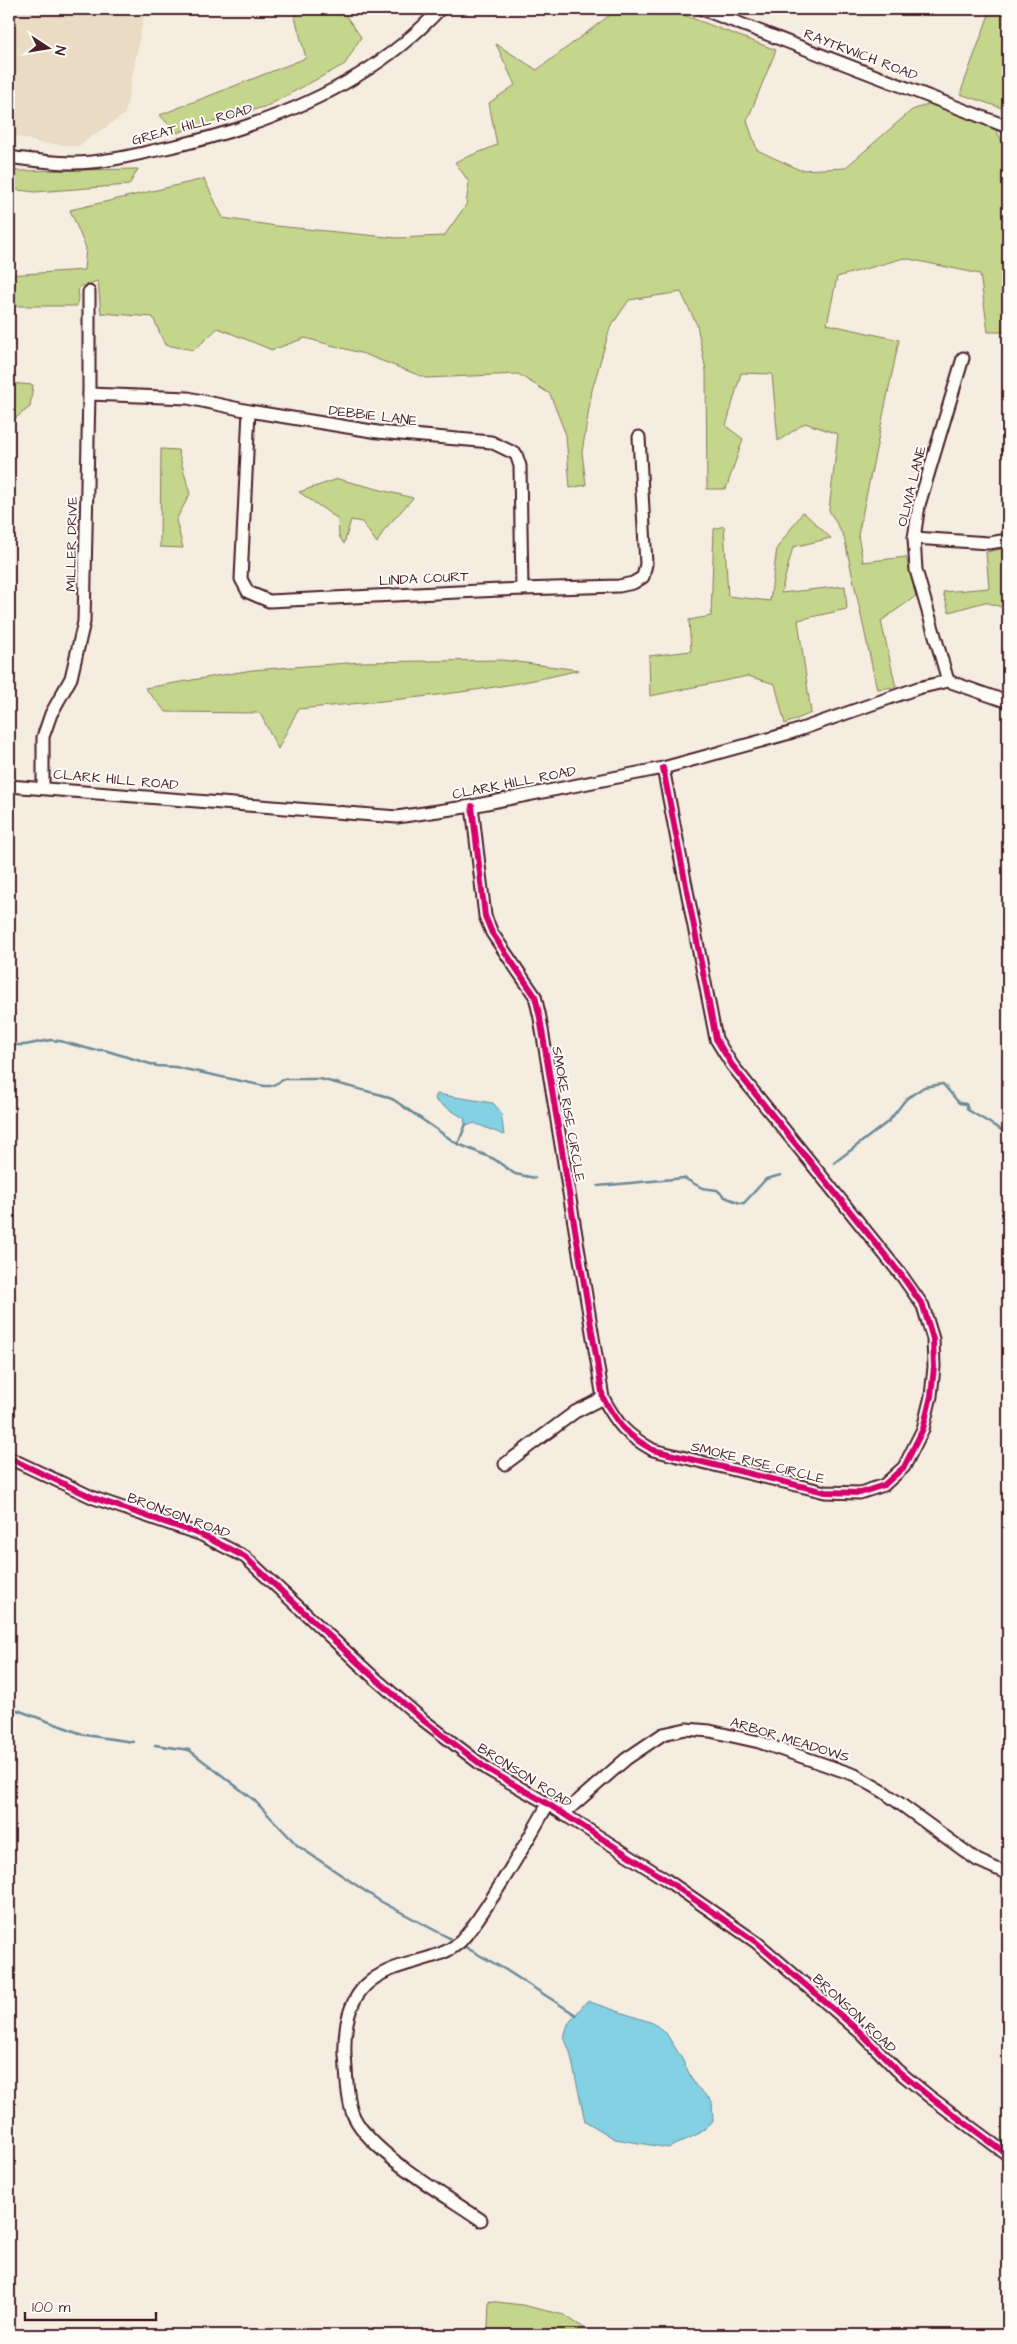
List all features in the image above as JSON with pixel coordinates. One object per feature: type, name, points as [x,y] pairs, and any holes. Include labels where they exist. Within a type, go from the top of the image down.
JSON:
[{"type":"street","name":"GREAT HILL ROAD","points":[[9,156],[57,163],[107,160],[172,147],[267,120],[328,91],[379,61],[413,35],[440,9]]},
{"type":"street","name":"RAYTKWICH ROAD","points":[[702,9],[1008,127]]},
{"type":"street","name":"MILLER DRIVE","points":[[43,788],[43,736],[51,714],[70,678],[84,622],[89,394],[89,292]]},
{"type":"street","name":"OLIVIA LANE","points":[[948,682],[916,570],[914,538],[919,506],[963,358]]},
{"type":"street","name":"DEBBIE LANE","points":[[89,394],[188,398],[249,412],[378,432],[490,442],[516,454],[520,466],[522,588]]},
{"type":"street","name":"LINDA COURT","points":[[249,412],[242,579],[248,592],[269,601],[522,588],[619,586],[633,583],[643,576],[646,564],[639,437]]},
{"type":"street","points":[[914,538],[989,542],[1008,540]]},
{"type":"street","name":"CLARK HILL ROAD","points":[[9,786],[397,817],[472,806],[663,768],[790,732],[918,688],[948,682],[1008,702]]},
{"type":"street","name":"SMOKE RISE CIRCLE","points":[[472,806],[486,916],[492,933],[535,996],[603,1398],[618,1425],[636,1440],[653,1450],[825,1492],[860,1494],[884,1485],[904,1466],[923,1429],[931,1396],[933,1339],[923,1306],[902,1276],[732,1065],[716,1039],[663,768]]},
{"type":"street","points":[[505,1464],[575,1412],[603,1398]]},
{"type":"street","name":"BRONSON ROAD","points":[[9,1458],[94,1498],[202,1535],[233,1549],[245,1557],[370,1674],[423,1720],[487,1769],[548,1804],[665,1879],[756,1942],[861,2033],[897,2070],[930,2098],[1008,2155]]},
{"type":"street","name":"ARBOR MEADOWS","points":[[563,1814],[595,1783],[663,1734],[686,1729],[710,1731],[759,1742],[855,1775],[884,1792],[977,1860],[1008,1874]]},
{"type":"street","points":[[481,2220],[377,2146],[362,2130],[352,2112],[347,2086],[345,2048],[347,2020],[364,1986],[382,1972],[438,1954],[459,1943],[473,1928],[548,1804]]},
{"type":"shaded area","points":[[9,9],[145,9],[125,114],[78,146],[40,143],[9,134]]},
{"type":"green space","points":[[289,9],[341,9],[361,37],[345,64],[267,106],[176,133],[160,115],[306,58],[293,10]]},
{"type":"green space","points":[[618,9],[668,9],[776,50],[747,121],[757,150],[800,170],[845,168],[912,110],[932,103],[996,130],[1008,152],[1008,332],[988,332],[980,274],[904,258],[837,277],[827,324],[899,340],[858,535],[863,562],[906,557],[916,596],[881,621],[896,687],[877,689],[844,537],[829,510],[838,434],[805,423],[778,441],[772,374],[741,373],[726,426],[743,439],[726,489],[707,489],[706,371],[697,325],[681,292],[629,300],[610,328],[592,390],[582,452],[586,485],[570,488],[566,435],[550,394],[518,374],[426,378],[364,354],[305,338],[272,350],[218,328],[194,350],[165,345],[153,317],[101,313],[98,281],[79,287],[77,306],[9,306],[9,275],[84,270],[86,248],[70,210],[204,179],[223,218],[276,226],[397,238],[444,236],[466,205],[469,182],[455,162],[497,145],[489,103],[515,85],[496,44],[537,70]]},
{"type":"green space","points":[[991,9],[1008,9],[1008,110],[960,94]]},
{"type":"green space","points":[[9,169],[18,171],[138,169],[129,185],[35,192],[9,189]]},
{"type":"green space","points":[[9,383],[33,385],[30,407],[9,423]]},
{"type":"green space","points":[[161,449],[178,450],[190,494],[176,520],[183,548],[160,547]]},
{"type":"green space","points":[[338,479],[413,498],[384,530],[377,543],[362,522],[351,520],[344,544],[339,536],[338,519],[299,492]]},
{"type":"green space","points":[[803,512],[831,538],[793,547],[781,593],[845,586],[847,609],[798,620],[811,713],[785,724],[775,684],[748,676],[650,696],[649,656],[691,651],[689,620],[711,616],[714,529],[724,526],[728,596],[770,601],[777,548]]},
{"type":"green space","points":[[1006,548],[1008,550],[1008,609],[985,602],[949,612],[943,592],[989,588],[986,552]]},
{"type":"green space","points":[[502,660],[579,670],[510,685],[474,690],[298,709],[278,749],[260,713],[166,712],[145,688],[252,670],[361,662]]},
{"type":"green space","points":[[489,2301],[522,2305],[564,2315],[587,2330],[585,2335],[493,2335],[488,2328]]},
{"type":"water","points":[[437,1094],[493,1103],[501,1112],[504,1135],[474,1123],[469,1125],[464,1122],[465,1119],[436,1101]]},
{"type":"water","points":[[587,2001],[653,2023],[666,2033],[695,2085],[712,2101],[713,2122],[698,2134],[668,2148],[615,2139],[585,2121],[570,2052],[564,2037],[568,2024]]},
{"type":"waterway","points":[[9,1045],[25,1045],[50,1040],[60,1041],[93,1050],[104,1050],[157,1066],[175,1067],[264,1086],[271,1086],[285,1079],[320,1079],[382,1095],[394,1100],[456,1143],[494,1159],[515,1174],[535,1178]]},
{"type":"waterway","points":[[834,1163],[889,1121],[906,1099],[924,1087],[943,1084],[959,1103],[966,1104],[968,1110],[1008,1134]]},
{"type":"waterway","points":[[458,1144],[466,1124]]},
{"type":"waterway","points":[[598,1186],[684,1178],[702,1188],[717,1190],[725,1197],[744,1203],[766,1179],[781,1175]]},
{"type":"waterway","points":[[9,1707],[85,1735],[133,1742]]},
{"type":"waterway","points":[[155,1745],[189,1750],[254,1800],[298,1846],[380,1901],[451,1939]]},
{"type":"waterway","points":[[465,1947],[506,1970],[576,2015]]},
{"type":"cycle path","points":[[472,806],[485,916],[492,933],[535,996],[540,1018],[603,1398],[623,1428],[635,1439],[653,1450],[825,1492],[860,1493],[884,1485],[904,1467],[923,1429],[931,1396],[934,1367],[933,1339],[923,1306],[902,1276],[732,1065],[716,1039],[663,768]]},
{"type":"cycle path","points":[[9,1458],[94,1498],[202,1535],[245,1557],[370,1674],[423,1720],[487,1769],[548,1804],[665,1879],[756,1942],[861,2033],[897,2070],[1008,2155]]}]
